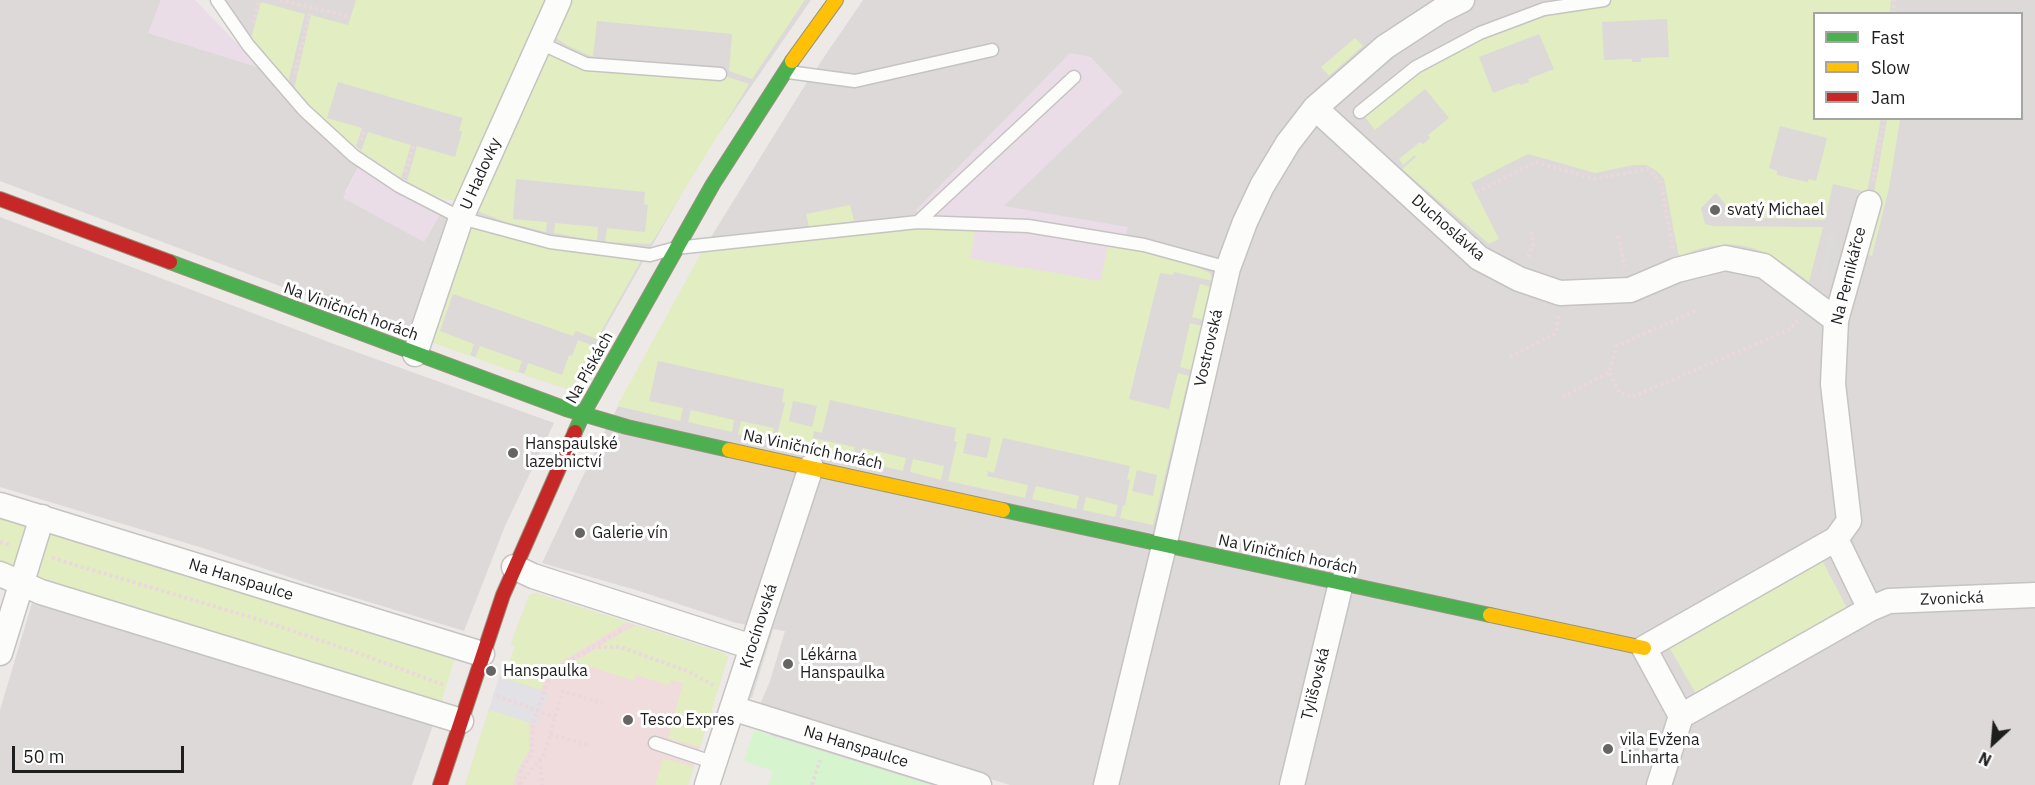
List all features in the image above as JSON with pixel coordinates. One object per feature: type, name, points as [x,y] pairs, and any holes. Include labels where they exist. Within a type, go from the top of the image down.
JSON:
[{"type":"street","name":"U Hadovky","points":[[415,354],[461,218],[559,0]]},
{"type":"street","name":"Na Pískách","points":[[440,785],[482,654],[514,567],[584,414],[713,184],[784,72],[836,0]]},
{"type":"street","name":"Vostrovská","points":[[1106,785],[1228,268],[1245,222],[1262,186],[1288,143],[1315,108],[1385,47],[1440,11],[1462,0]]},
{"type":"street","name":"Duchoslávka","points":[[1315,108],[1479,258],[1519,279],[1560,293],[1630,290],[1677,270],[1725,258],[1764,266],[1836,320]]},
{"type":"street","name":"Na Viničních horách","points":[[0,199],[415,354],[627,427],[1164,546],[1644,648]]},
{"type":"street","name":"Na Pernikářce","points":[[1836,539],[1850,521],[1833,384],[1836,320],[1869,203]]},
{"type":"street","name":"Krocínovská","points":[[711,774],[727,700],[752,647],[811,466]]},
{"type":"street","name":"Na Hanspaulce","points":[[0,505],[482,654]]},
{"type":"street","points":[[0,653],[42,517]]},
{"type":"street","points":[[1659,785],[1681,716],[1870,609],[1836,539],[1644,648],[1681,716]]},
{"type":"street","points":[[514,567],[533,576],[752,647]]},
{"type":"street","points":[[0,574],[41,592],[460,721]]},
{"type":"street","name":"Tylišovská","points":[[1292,785],[1341,583]]},
{"type":"street","name":"Zvonická","points":[[1870,609],[1889,601],[2035,595]]},
{"type":"street","name":"Na Hanspaulce","points":[[727,700],[979,785]]},
{"type":"lane","points":[[216,0],[248,45],[290,94],[354,156],[399,186],[461,218],[550,242],[650,255],[676,248],[918,222],[1028,226],[1144,245],[1228,268]]},
{"type":"lane","points":[[1360,112],[1416,67],[1480,33],[1544,9],[1604,0]]},
{"type":"lane","points":[[540,43],[586,64],[720,74]]},
{"type":"lane","points":[[784,72],[855,81],[992,50]]},
{"type":"lane","points":[[918,222],[1074,77]]},
{"type":"lane","points":[[655,743],[711,774]]},
{"type":"path","points":[[280,0],[347,16]]},
{"type":"path","points":[[290,94],[311,8]]},
{"type":"path","points":[[1869,203],[1884,120]]},
{"type":"path","points":[[399,186],[414,145]]},
{"type":"path","points":[[1477,192],[1535,162],[1594,178],[1648,169],[1661,183],[1677,270]]},
{"type":"path","points":[[1618,236],[1630,290]]},
{"type":"path","points":[[1510,357],[1557,333],[1560,293]]},
{"type":"path","points":[[1695,311],[1617,346],[1609,372],[1619,392],[1632,397],[1789,330],[1813,304]]},
{"type":"path","points":[[1563,397],[1609,372]]},
{"type":"path","points":[[0,542],[260,620],[358,653],[469,695]]},
{"type":"path","points":[[520,785],[521,770],[532,753],[533,724],[551,672],[627,626]]},
{"type":"path","points":[[591,646],[620,647],[687,671],[716,687],[727,700]]},
{"type":"path","points":[[520,785],[544,754],[564,691],[602,703]]},
{"type":"path","points":[[493,695],[555,717]]},
{"type":"path","points":[[550,734],[591,746]]},
{"type":"path","points":[[540,760],[542,785]]},
{"type":"shaded area","points":[[0,0],[161,0],[149,33],[261,68],[360,164],[345,192],[427,237],[441,212],[450,221],[416,337],[0,181]]},
{"type":"shaded area","points":[[161,0],[195,0],[261,68],[148,33]]},
{"type":"shaded area","points":[[225,0],[811,0],[703,156],[570,390],[426,340],[474,205],[447,199],[401,178],[361,151],[288,83],[251,38]]},
{"type":"shaded area","points":[[863,0],[2035,0],[2035,785],[1010,785],[759,707],[770,681],[785,631],[736,623],[636,590],[542,563],[601,438],[703,250],[807,82]]},
{"type":"shaded area","points":[[1070,53],[1091,57],[1123,92],[1004,206],[1128,227],[1109,296],[953,266],[926,235],[916,210]]},
{"type":"shaded area","points":[[360,164],[441,212],[424,242],[343,198]]},
{"type":"shaded area","points":[[0,217],[334,344],[554,423],[505,526],[464,631],[310,584],[203,548],[0,487]]},
{"type":"shaded area","points":[[1828,234],[1835,236],[1826,282],[1819,281]]},
{"type":"shaded area","points":[[806,498],[813,500],[752,698],[745,696]]},
{"type":"shaded area","points":[[536,593],[723,653],[728,657],[688,785],[465,785],[503,666],[508,666],[515,646],[511,644],[529,596]]},
{"type":"shaded area","points":[[32,603],[433,725],[412,785],[0,785],[0,710]]},
{"type":"shaded area","points":[[500,675],[502,678],[548,693],[537,725],[491,710],[488,712]]},
{"type":"shaded area","points":[[772,727],[956,785],[931,785],[770,735]]},
{"type":"green space","points":[[356,0],[550,0],[456,200],[437,197],[407,181],[417,146],[455,157],[462,132],[459,130],[463,118],[338,82],[327,118],[362,128],[356,147],[324,120],[294,89],[311,15],[348,25]]},
{"type":"green space","points":[[561,0],[805,0],[752,79],[729,71],[732,34],[597,21],[593,57],[566,45],[555,37]]},
{"type":"green space","points":[[1570,0],[1891,0],[1890,12],[1813,12],[1813,120],[1881,120],[1867,192],[1833,184],[1825,220],[1728,217],[1730,210],[1716,193],[1701,208],[1705,224],[1714,226],[1823,227],[1809,282],[1778,260],[1749,247],[1718,245],[1680,256],[1664,179],[1657,171],[1646,165],[1634,165],[1595,173],[1528,154],[1471,183],[1499,239],[1489,244],[1402,169],[1416,157],[1415,155],[1403,165],[1399,159],[1420,142],[1423,144],[1430,138],[1428,135],[1449,118],[1425,89],[1375,130],[1360,111],[1431,55]],"holes":[[[1667,19],[1669,57],[1641,58],[1641,62],[1632,62],[1632,59],[1604,60],[1602,22]],[[1539,34],[1554,69],[1528,79],[1529,82],[1521,85],[1519,83],[1493,93],[1479,57]],[[1780,126],[1827,138],[1816,181],[1809,179],[1807,182],[1777,175],[1777,171],[1769,168]]]},
{"type":"green space","points":[[261,2],[305,14],[288,83],[251,38]]},
{"type":"green space","points":[[1355,38],[1363,46],[1329,76],[1321,67]]},
{"type":"green space","points":[[547,51],[588,69],[717,81],[725,76],[749,84],[651,244],[605,242],[607,228],[645,232],[648,205],[644,204],[645,192],[516,179],[513,219],[547,222],[546,232],[506,222],[477,211]]},
{"type":"green space","points":[[1887,120],[1900,120],[1889,188],[1872,256],[1859,253],[1873,199]]},
{"type":"green space","points":[[368,132],[411,145],[401,178],[361,151]]},
{"type":"green space","points":[[850,205],[854,221],[809,227],[806,214]]},
{"type":"green space","points":[[555,223],[598,227],[597,241],[554,233]]},
{"type":"green space","points":[[976,226],[970,258],[1100,281],[1109,241],[1164,253],[1210,273],[1213,281],[1174,272],[1173,275],[1160,273],[1129,399],[1169,409],[1178,373],[1189,376],[1153,525],[1120,518],[1130,480],[1127,479],[1130,466],[1003,438],[994,473],[988,471],[987,476],[1028,485],[1025,498],[948,481],[957,442],[954,441],[956,428],[830,400],[822,433],[814,431],[813,438],[855,447],[853,460],[775,443],[785,403],[782,402],[784,389],[658,361],[649,401],[683,408],[680,421],[617,406],[703,250],[907,229]],"holes":[[[793,401],[817,406],[812,427],[789,421]],[[967,433],[991,438],[987,458],[963,453]],[[1137,470],[1157,475],[1153,496],[1132,491]]]},
{"type":"green space","points":[[468,228],[536,244],[584,253],[642,259],[597,339],[576,331],[573,336],[453,294],[440,331],[474,344],[470,356],[426,340]]},
{"type":"green space","points":[[1200,284],[1211,287],[1203,320],[1192,317]]},
{"type":"green space","points":[[1190,323],[1202,326],[1191,370],[1180,367]]},
{"type":"green space","points":[[578,340],[594,346],[570,390],[524,375],[528,363],[562,375],[569,355],[572,356]]},
{"type":"green space","points":[[480,346],[522,361],[518,373],[475,358]]},
{"type":"green space","points":[[691,410],[734,420],[732,432],[688,422]]},
{"type":"green space","points":[[741,421],[774,428],[771,441],[738,434]]},
{"type":"green space","points":[[863,448],[906,458],[903,471],[860,461]]},
{"type":"green space","points":[[913,459],[944,466],[941,480],[910,472]]},
{"type":"green space","points":[[1036,486],[1079,496],[1076,509],[1032,499]]},
{"type":"green space","points":[[1086,497],[1118,505],[1115,517],[1083,510]]},
{"type":"green space","points":[[0,513],[29,523],[16,569],[0,567]]},
{"type":"green space","points":[[48,531],[456,654],[441,703],[37,578],[35,575]]},
{"type":"green space","points":[[1822,560],[1847,608],[1696,694],[1669,647]]},
{"type":"green space","points":[[536,593],[627,622],[548,670],[541,690],[502,678],[500,675],[503,666],[508,666],[515,646],[511,644],[529,596]]},
{"type":"green space","points":[[635,625],[723,653],[728,657],[700,747],[668,738],[683,683],[671,680],[669,685],[636,675],[634,681],[579,663],[576,673],[562,669]]},
{"type":"green space","points":[[491,710],[529,722],[529,751],[518,769],[513,785],[465,785],[488,712]]},
{"type":"green space","points":[[754,730],[931,785],[768,785],[773,771],[746,762],[744,759]]},
{"type":"green space","points":[[663,758],[694,767],[688,785],[655,785]]},
{"type":"traffic: fast","points":[[575,432],[713,184],[792,61]]},
{"type":"traffic: fast","points":[[170,262],[566,409],[627,427],[729,450]]},
{"type":"traffic: fast","points":[[1003,510],[1490,615]]},
{"type":"traffic: slow","points":[[792,61],[836,0]]},
{"type":"traffic: slow","points":[[729,450],[1003,510]]},
{"type":"traffic: slow","points":[[1490,615],[1644,648]]},
{"type":"traffic: jam","points":[[0,199],[170,262]]},
{"type":"traffic: jam","points":[[440,785],[503,595],[575,432]]},
{"type":"place","name":"svatý Michael","points":[[1715,210]]},
{"type":"place","name":"Hanspaulské lazebnictví","points":[[513,453]]},
{"type":"place","name":"Galerie vín","points":[[580,533]]},
{"type":"place","name":"Lékárna Hanspaulka","points":[[788,664]]},
{"type":"place","name":"Hanspaulka","points":[[491,671]]},
{"type":"place","name":"Tesco Expres","points":[[628,720]]},
{"type":"place","name":"vila Evžena Linharta","points":[[1608,749]]}]
